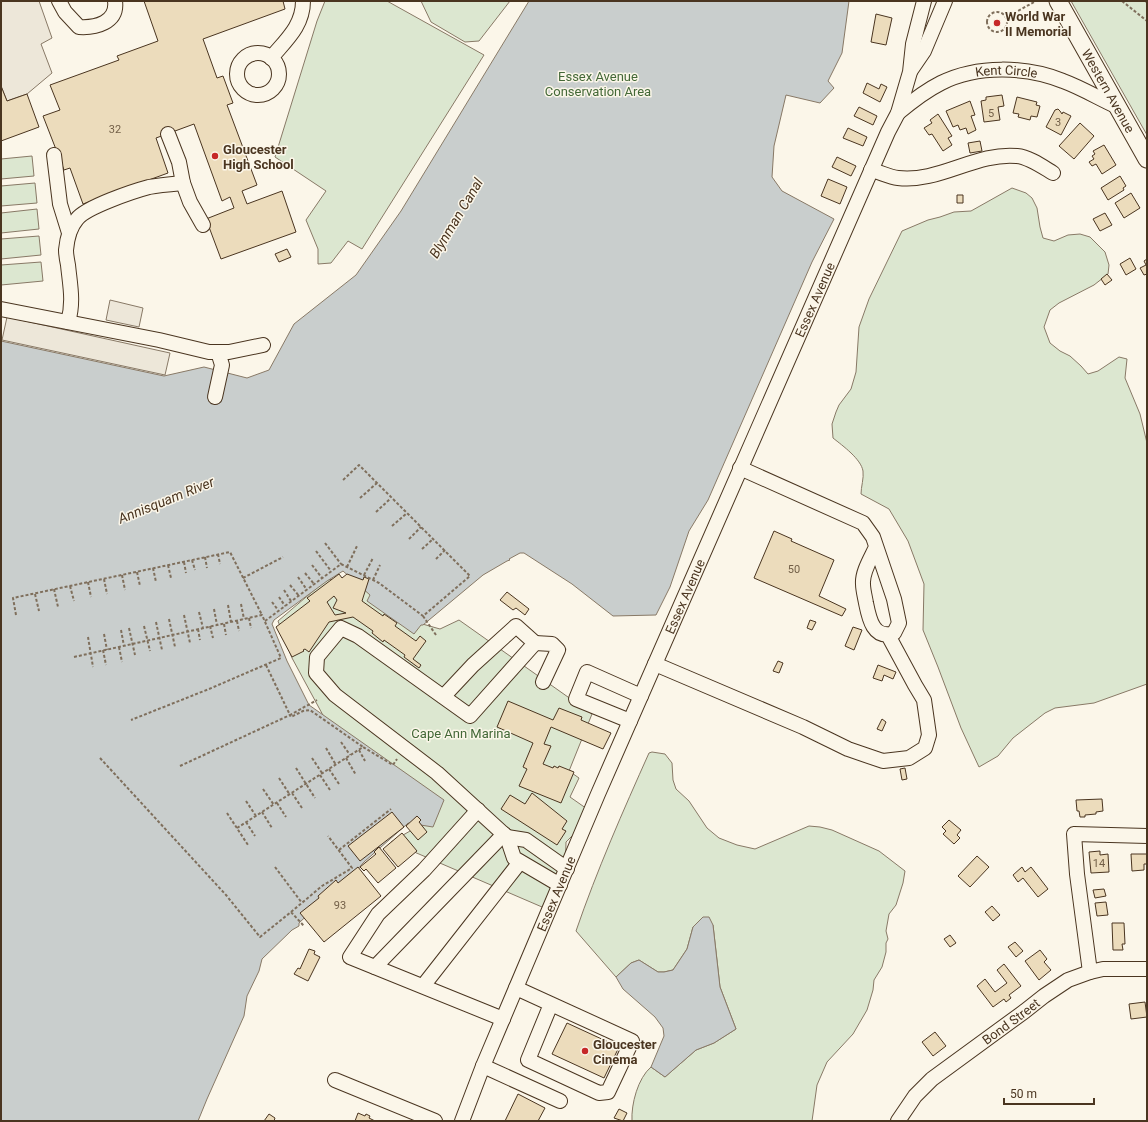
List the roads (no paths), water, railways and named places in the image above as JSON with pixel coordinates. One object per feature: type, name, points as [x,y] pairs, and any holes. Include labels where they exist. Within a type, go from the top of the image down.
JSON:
[{"type":"main road","name":"Western Avenue","points":[[1058,1],[1147,159]]},
{"type":"street","points":[[59,1],[65,12],[75,23],[79,26],[86,27],[98,26],[106,22],[113,14],[116,5],[115,1]]},
{"type":"street","points":[[271,58],[298,25],[302,14],[303,1]]},
{"type":"street","name":"Essex Avenue","points":[[462,1121],[483,1066],[630,720],[888,132],[898,113],[910,72],[913,44],[924,1]]},
{"type":"street","name":"Essex Avenue","points":[[910,72],[924,51],[945,1]]},
{"type":"street","name":"Kent Circle","points":[[898,113],[911,102],[941,83],[969,74],[996,70],[1019,71],[1045,75],[1074,85],[1118,107]]},
{"type":"street","points":[[168,134],[179,162],[183,183],[190,202],[203,225]]},
{"type":"street","points":[[54,155],[60,204],[69,233]]},
{"type":"street","points":[[872,170],[897,178],[916,178],[934,175],[983,159],[1003,156],[1019,156],[1039,164],[1053,173]]},
{"type":"street","points":[[68,322],[72,299],[66,250],[69,233],[77,218],[87,211],[117,198],[150,187],[183,183]]},
{"type":"street","points":[[1,309],[159,340],[208,352],[229,352],[263,345]]},
{"type":"street","points":[[215,397],[222,365],[218,352]]},
{"type":"street","points":[[740,468],[863,523],[873,537],[894,599],[899,623],[894,633],[888,635],[878,633],[871,623],[862,584],[876,547]]},
{"type":"street","points":[[442,697],[472,665],[516,626],[535,643],[552,644],[558,650],[543,682]]},
{"type":"street","points":[[535,643],[470,716],[358,636],[341,628],[317,657],[316,674],[336,695],[431,768],[505,835],[514,858],[560,885]]},
{"type":"street","points":[[655,664],[803,727],[848,749],[883,761],[909,758],[925,748],[929,735],[924,700],[888,635]]},
{"type":"street","points":[[630,720],[576,699],[588,672],[641,696]]},
{"type":"street","points":[[478,810],[424,870],[378,914],[350,956],[503,1019]]},
{"type":"street","points":[[1090,972],[1077,874],[1074,834],[1147,836]]},
{"type":"street","points":[[505,835],[526,840],[567,869]]},
{"type":"street","points":[[375,967],[505,835]]},
{"type":"street","points":[[422,986],[520,862]]},
{"type":"street","name":"Bond Street","points":[[898,1121],[915,1096],[932,1079],[1068,980],[1103,969],[1147,969]]},
{"type":"street","points":[[516,988],[632,1041],[608,1092],[599,1093],[528,1060],[551,1004]]},
{"type":"street","points":[[483,1066],[560,1101]]},
{"type":"street","points":[[335,1080],[435,1121]]},
{"type":"water","points":[[529,1],[849,1],[842,53],[828,81],[834,88],[820,103],[786,95],[774,146],[772,177],[782,191],[834,219],[812,262],[708,500],[689,531],[670,587],[656,615],[613,616],[572,584],[524,553],[520,553],[483,575],[423,625],[421,625],[414,634],[367,601],[370,595],[343,571],[274,620],[272,624],[287,661],[309,705],[444,800],[433,827],[408,823],[364,862],[324,907],[319,904],[299,923],[299,926],[292,930],[262,959],[259,971],[247,996],[244,1016],[198,1121],[1,1121],[1,341],[164,376],[204,367],[247,378],[269,370],[294,324],[356,275],[401,211]]},
{"type":"water","points":[[703,917],[709,917],[713,925],[720,987],[736,1029],[714,1043],[696,1050],[665,1077],[651,1067],[664,1036],[663,1028],[655,1017],[623,989],[616,977],[631,963],[639,960],[658,972],[673,970],[687,949],[693,927]]},
{"type":"place","name":"World War II Memorial","points":[[997,23]]},
{"type":"place","name":"Gloucester High School","points":[[215,156]]},
{"type":"place","name":"Gloucester Cinema","points":[[585,1051]]},
{"type":"park label","name":"Essex Avenue Conservation Area","points":[[598,84]]},
{"type":"park label","name":"Cape Ann Marina","points":[[461,733]]},
{"type":"water label","name":"Blynman Canal","points":[[456,218]]},
{"type":"water label","name":"Annisquam River","points":[[166,500]]}]
